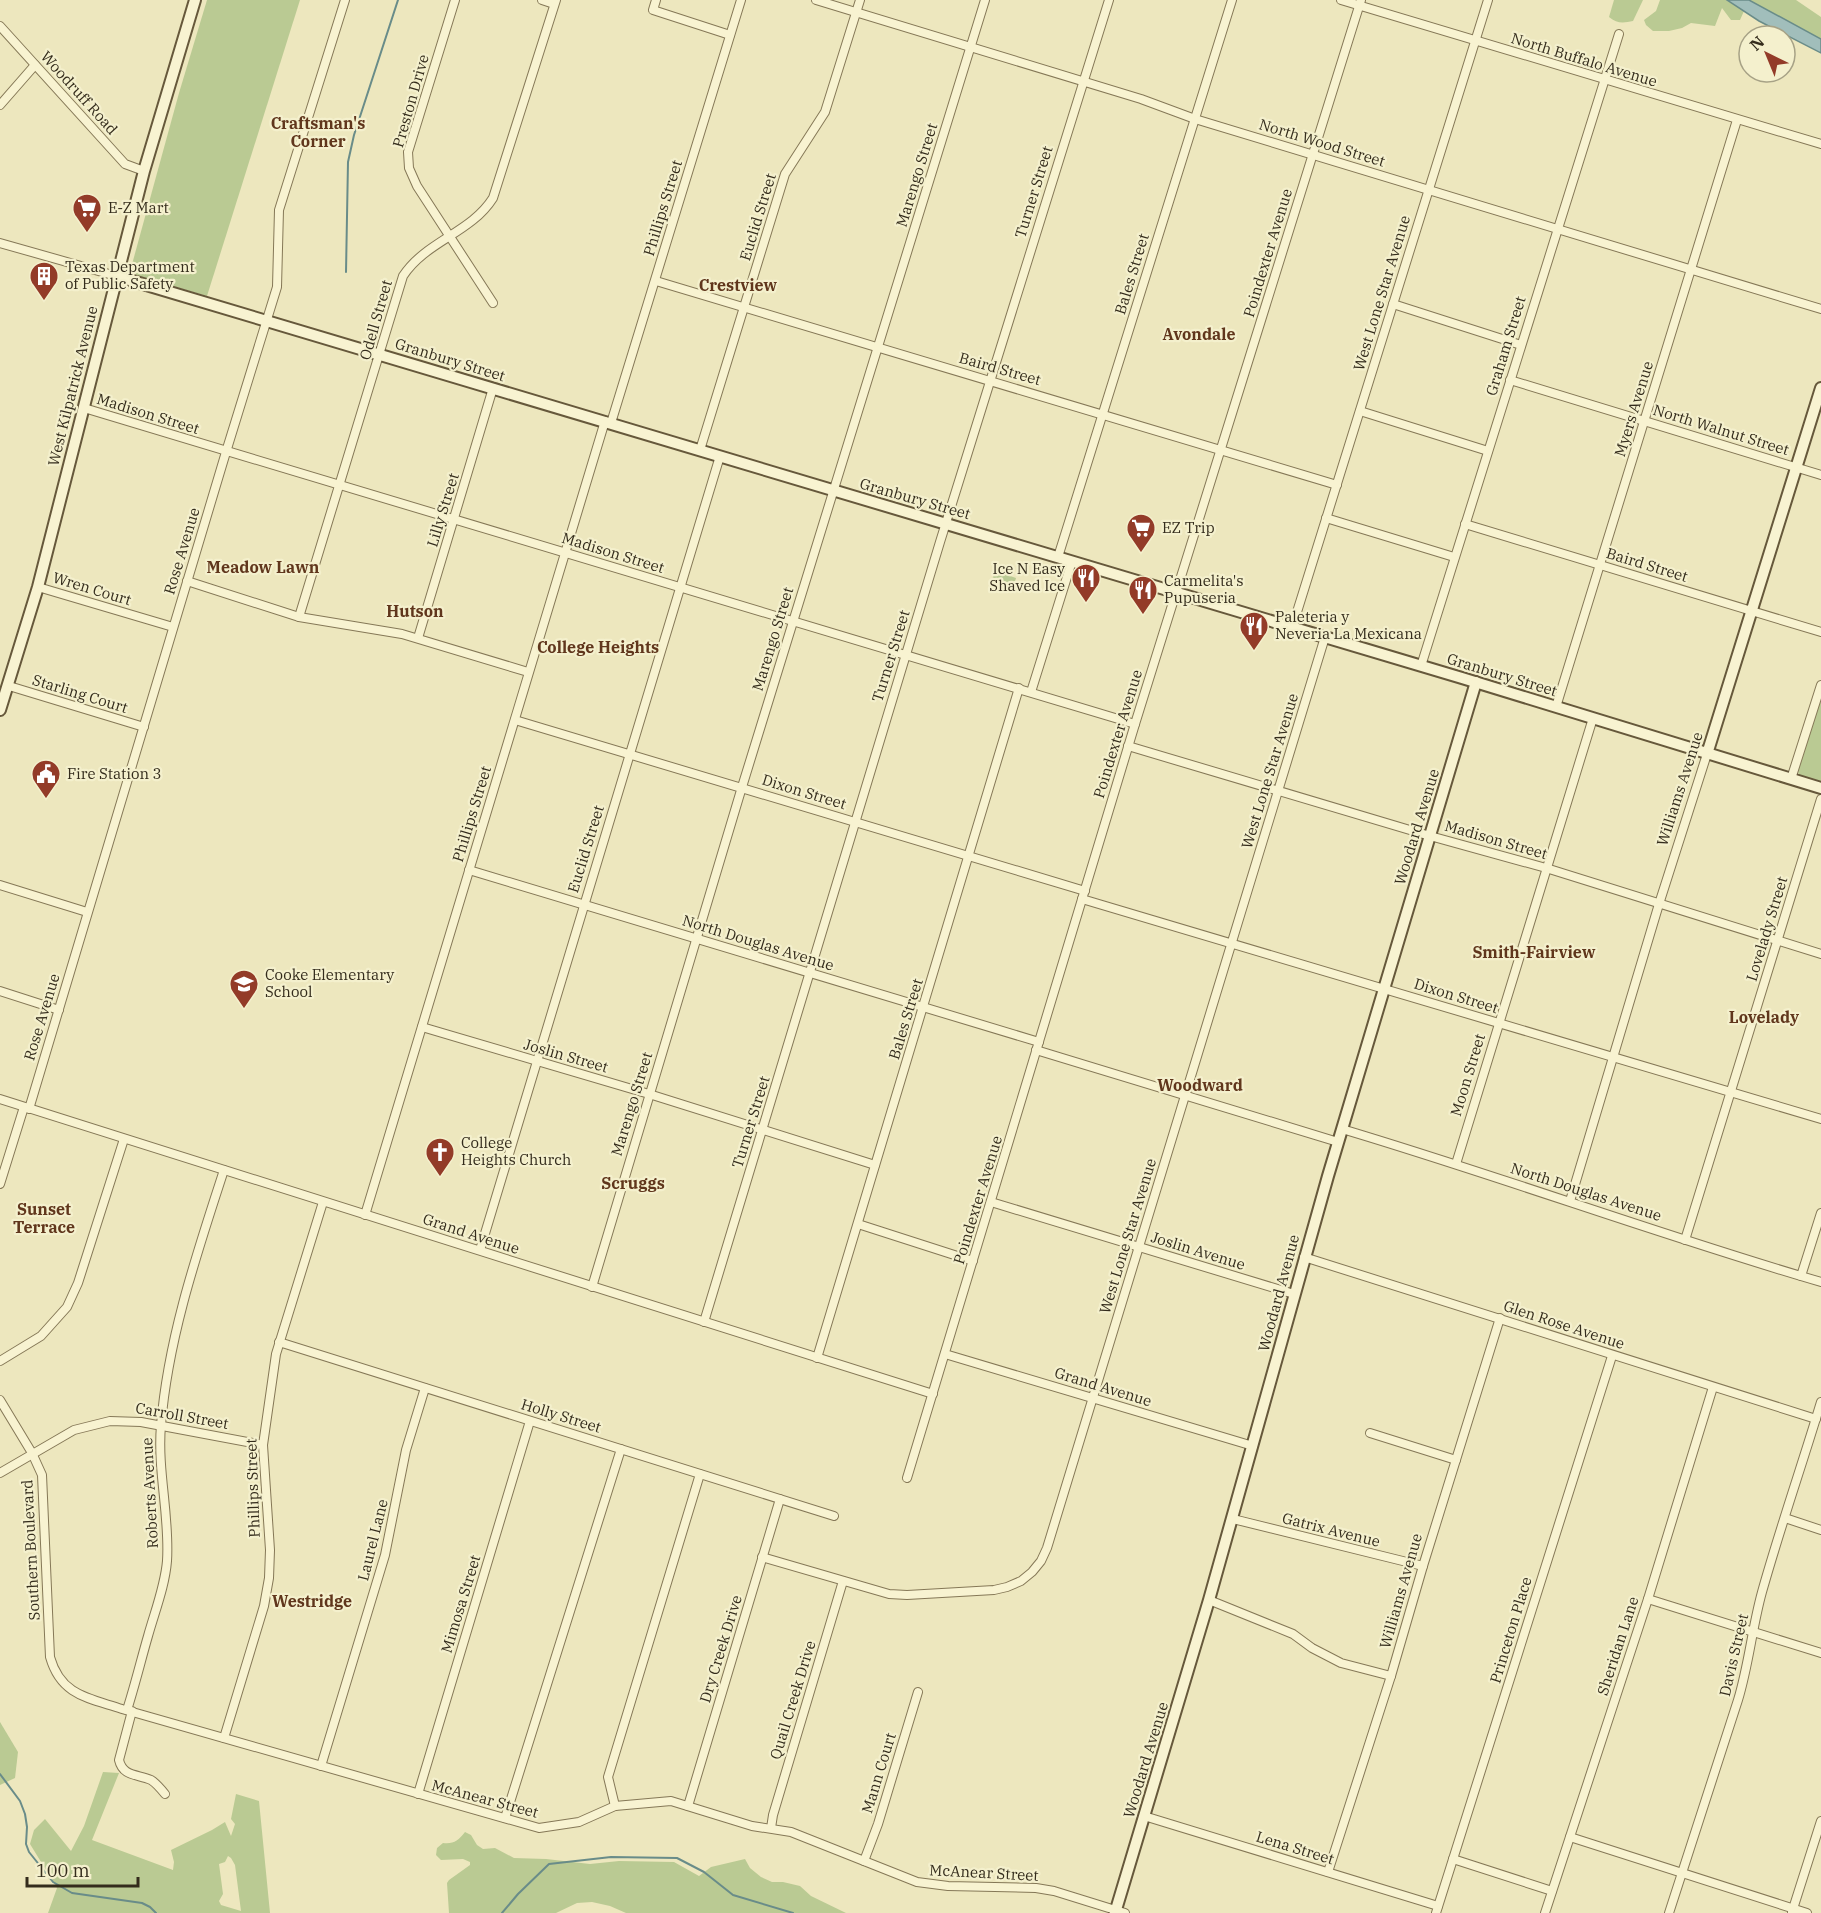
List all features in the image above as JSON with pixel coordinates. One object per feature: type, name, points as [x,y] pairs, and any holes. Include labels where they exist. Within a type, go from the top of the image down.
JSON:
[{"type":"street","name":"West Kilpatrick Avenue","points":[[0,710],[38,587],[144,171],[195,0]]},
{"type":"street","name":"Rose Avenue","points":[[0,1184],[59,1010],[225,452],[267,321],[278,281],[279,210],[345,0]]},
{"type":"street","name":"Preston Drive","points":[[455,0],[408,152],[412,177],[493,303]]},
{"type":"street","points":[[542,0],[555,2]]},
{"type":"street","points":[[656,0],[653,10],[730,35]]},
{"type":"street","name":"Phillips Street","points":[[365,1215],[528,672],[565,553],[656,281],[741,0]]},
{"type":"street","name":"North Wood Street","points":[[816,0],[1083,81],[1195,119],[1821,309]]},
{"type":"street","name":"Euclid Street","points":[[700,450],[785,174],[825,112],[860,0]]},
{"type":"street","name":"Marengo Street","points":[[592,1287],[742,787],[985,0]]},
{"type":"street","name":"Turner Street","points":[[704,1322],[946,523],[1108,0]]},
{"type":"street","name":"Bales Street","points":[[1058,557],[1232,0]]},
{"type":"street","name":"North Buffalo Avenue","points":[[1341,0],[1360,3],[1474,42],[1821,144]]},
{"type":"street","name":"West Lone Star Avenue","points":[[1292,628],[1488,0]]},
{"type":"street","name":"Odell Street","points":[[299,617],[403,276],[419,257],[480,216],[495,193],[555,2]]},
{"type":"street","name":"Poindexter Avenue","points":[[907,1478],[1128,746],[1360,3]]},
{"type":"street","name":"Woodruff Road","points":[[0,26],[126,164],[144,171]]},
{"type":"street","name":"Graham Street","points":[[1421,666],[1619,34]]},
{"type":"street","points":[[0,105],[35,65]]},
{"type":"street","name":"Myers Avenue","points":[[1556,707],[1737,120]]},
{"type":"street","name":"Granbury Street","points":[[0,243],[946,523],[1821,788]]},
{"type":"street","name":"Baird Street","points":[[656,281],[1336,485]]},
{"type":"street","points":[[1393,304],[1521,345]]},
{"type":"street","name":"North Walnut Street","points":[[1510,380],[1821,475]]},
{"type":"street","name":"Lilly Street","points":[[418,638],[493,388]]},
{"type":"street","name":"Williams Avenue","points":[[1570,1201],[1659,904],[1821,388]]},
{"type":"street","name":"Madison Street","points":[[84,408],[1135,724]]},
{"type":"street","points":[[1360,411],[1488,451]]},
{"type":"street","name":"Euclid Street","points":[[480,1250],[720,456]]},
{"type":"street","points":[[1326,518],[1454,557]]},
{"type":"street","name":"Baird Street","points":[[1465,524],[1821,632]]},
{"type":"street","points":[[1030,692],[1072,561]]},
{"type":"street","points":[[187,582],[299,617],[372,628],[418,638],[528,672]]},
{"type":"street","name":"Wren Court","points":[[38,587],[173,627]]},
{"type":"street","name":"West Lone Star Avenue","points":[[762,1557],[889,1594],[907,1595],[994,1590],[1021,1581],[1041,1561],[1094,1399],[1230,943],[1325,638]]},
{"type":"street","name":"Woodard Avenue","points":[[1119,1912],[1144,1816],[1233,1519],[1304,1257],[1476,682]]},
{"type":"street","points":[[1791,779],[1821,685]]},
{"type":"street","name":"Starling Court","points":[[9,686],[144,727]]},
{"type":"street","name":"Bales Street","points":[[817,1358],[1019,688]]},
{"type":"street","name":"Moon Street","points":[[1456,1164],[1593,718]]},
{"type":"street","name":"Dixon Street","points":[[515,720],[968,855],[1230,943],[1821,1119]]},
{"type":"street","name":"Madison Street","points":[[1128,746],[1546,868],[1821,954]]},
{"type":"street","name":"Lovelady Street","points":[[1685,1240],[1821,799]]},
{"type":"street","name":"North Douglas Avenue","points":[[469,870],[924,1007],[1184,1095],[1338,1142]]},
{"type":"street","points":[[0,885],[87,912]]},
{"type":"street","points":[[0,991],[59,1010]]},
{"type":"street","name":"Joslin Street","points":[[422,1027],[649,1094],[875,1165]]},
{"type":"street","name":"Grand Avenue","points":[[0,1099],[933,1394]]},
{"type":"street","name":"North Douglas Avenue","points":[[1342,1129],[1821,1282]]},
{"type":"street","points":[[0,1361],[41,1336],[67,1307],[78,1283],[124,1139]]},
{"type":"street","name":"Roberts Avenue","points":[[165,1794],[153,1781],[128,1773],[120,1766],[119,1760],[129,1711],[167,1563],[168,1543],[160,1425],[174,1344],[189,1281],[224,1170]]},
{"type":"street","name":"Phillips Street","points":[[224,1738],[264,1606],[269,1578],[270,1550],[263,1445],[279,1342],[323,1202]]},
{"type":"street","name":"Joslin Avenue","points":[[991,1202],[1294,1293]]},
{"type":"street","points":[[1801,1276],[1821,1213]]},
{"type":"street","points":[[858,1224],[974,1261]]},
{"type":"street","name":"Glen Rose Avenue","points":[[1304,1257],[1816,1419]]},
{"type":"street","name":"Williams Avenue","points":[[1328,1872],[1392,1677],[1423,1566],[1500,1318]]},
{"type":"street","name":"Holly Street","points":[[279,1342],[834,1516]]},
{"type":"street","name":"Grand Avenue","points":[[945,1354],[1253,1446]]},
{"type":"street","name":"Princeton Place","points":[[1437,1909],[1612,1356]]},
{"type":"street","name":"Sheridan Lane","points":[[1545,1913],[1648,1599],[1713,1387]]},
{"type":"street","name":"Laurel Lane","points":[[321,1766],[385,1555],[406,1450],[425,1388]]},
{"type":"street","name":"Southern Boulevard","points":[[0,1400],[32,1453],[42,1475],[50,1650],[56,1673]]},
{"type":"street","name":"Davis Street","points":[[1669,1913],[1747,1669],[1762,1591],[1821,1402]]},
{"type":"street","name":"Carroll Street","points":[[0,1473],[74,1430],[95,1424],[126,1420],[263,1445]]},
{"type":"street","name":"Mimosa Street","points":[[418,1794],[531,1421]]},
{"type":"street","points":[[1370,1433],[1456,1460]]},
{"type":"street","points":[[506,1818],[621,1449]]},
{"type":"street","points":[[615,1806],[608,1777],[700,1474]]},
{"type":"street","name":"Dry Creek Drive","points":[[688,1806],[780,1499]]},
{"type":"street","points":[[1785,1518],[1821,1530]]},
{"type":"street","name":"Gatrix Avenue","points":[[1233,1519],[1423,1566]]},
{"type":"street","name":"Quail Creek Drive","points":[[771,1828],[843,1581]]},
{"type":"street","points":[[1648,1599],[1821,1653]]},
{"type":"street","points":[[1209,1600],[1293,1634],[1312,1648],[1341,1663],[1392,1677]]},
{"type":"street","name":"McAnear Street","points":[[56,1673],[66,1687],[74,1693],[129,1711],[539,1828],[579,1822],[615,1806],[671,1801],[752,1826],[783,1829],[917,1882],[948,1886],[1036,1888],[1054,1891],[1119,1912]]},
{"type":"street","name":"Mann Court","points":[[864,1862],[878,1824],[918,1692]]},
{"type":"street","name":"Lena Street","points":[[1144,1816],[1328,1872],[1437,1909]]},
{"type":"street","points":[[1792,1911],[1821,1821]]},
{"type":"street","points":[[1570,1837],[1792,1911],[1807,1913]]},
{"type":"street","points":[[1453,1859],[1552,1891]]},
{"type":"green space","points":[[207,0],[300,0],[207,296],[138,276],[131,271],[131,268]]},
{"type":"green space","points":[[1614,0],[1643,0],[1633,21],[1618,22],[1609,17]]},
{"type":"green space","points":[[1660,0],[1727,0],[1744,11],[1740,20],[1731,20],[1722,8],[1715,26],[1691,23],[1669,31],[1653,31],[1644,20],[1656,11]]},
{"type":"green space","points":[[1749,0],[1796,0],[1821,17],[1821,39]]},
{"type":"green space","points":[[995,571],[1016,578],[1012,593],[990,586]]},
{"type":"green space","points":[[1821,698],[1821,782],[1800,776],[1798,772]]},
{"type":"green space","points":[[0,1722],[18,1752],[15,1778],[0,1785]]},
{"type":"green space","points":[[103,1772],[119,1773],[92,1840],[173,1870],[171,1850],[225,1822],[231,1836],[235,1824],[231,1819],[236,1794],[259,1801],[270,1913],[48,1913],[57,1888],[30,1844],[34,1830],[45,1819],[71,1851],[84,1826]],"holes":[[[228,1856],[235,1865],[241,1911],[221,1905],[219,1901],[223,1894],[219,1864],[225,1862]]]},
{"type":"green space","points":[[465,1832],[471,1835],[477,1845],[483,1849],[495,1848],[514,1858],[590,1864],[619,1861],[674,1862],[699,1876],[711,1867],[745,1859],[750,1868],[761,1877],[772,1882],[800,1886],[811,1896],[846,1913],[626,1913],[592,1902],[577,1903],[556,1913],[449,1913],[447,1883],[470,1865],[470,1862],[463,1859],[441,1860],[436,1855],[437,1848],[443,1843],[455,1841]]},
{"type":"water","points":[[1727,0],[1749,0],[1793,24],[1765,24]]},
{"type":"water","points":[[1797,26],[1821,39],[1821,53],[1797,41]]},
{"type":"waterway","points":[[346,272],[348,162],[354,135],[398,0]]},
{"type":"waterway","points":[[0,1774],[20,1801],[25,1814],[26,1844],[29,1852],[53,1882],[72,1893],[142,1903],[156,1913]]},
{"type":"waterway","points":[[502,1913],[549,1864],[611,1857],[677,1858],[704,1872],[733,1895],[793,1913]]},
{"type":"place","name":"E-Z Mart","points":[[87,234]]},
{"type":"place","name":"Texas Department of Public Safety","points":[[44,302]]},
{"type":"place","name":"EZ Trip","points":[[1141,554]]},
{"type":"place","name":"Ice N Easy Shaved Ice","points":[[1086,604]]},
{"type":"place","name":"Carmelita's Pupuseria","points":[[1143,616]]},
{"type":"place","name":"Paleteria y Neveria La Mexicana","points":[[1254,652]]},
{"type":"place","name":"Fire Station 3","points":[[46,800]]},
{"type":"place","name":"Cooke Elementary School","points":[[244,1010]]},
{"type":"place","name":"College Heights Church","points":[[440,1178]]},
{"type":"district","name":"Craftsman's Corner","points":[[318,132]]},
{"type":"district","name":"Crestview","points":[[738,285]]},
{"type":"district","name":"Avondale","points":[[1199,334]]},
{"type":"district","name":"Meadow Lawn","points":[[263,567]]},
{"type":"district","name":"Hutson","points":[[415,611]]},
{"type":"district","name":"College Heights","points":[[598,647]]},
{"type":"district","name":"Smith-Fairview","points":[[1534,952]]},
{"type":"district","name":"Lovelady","points":[[1764,1017]]},
{"type":"district","name":"Woodward","points":[[1200,1085]]},
{"type":"district","name":"Scruggs","points":[[633,1183]]},
{"type":"district","name":"Sunset Terrace","points":[[44,1218]]},
{"type":"district","name":"Westridge","points":[[312,1601]]}]
